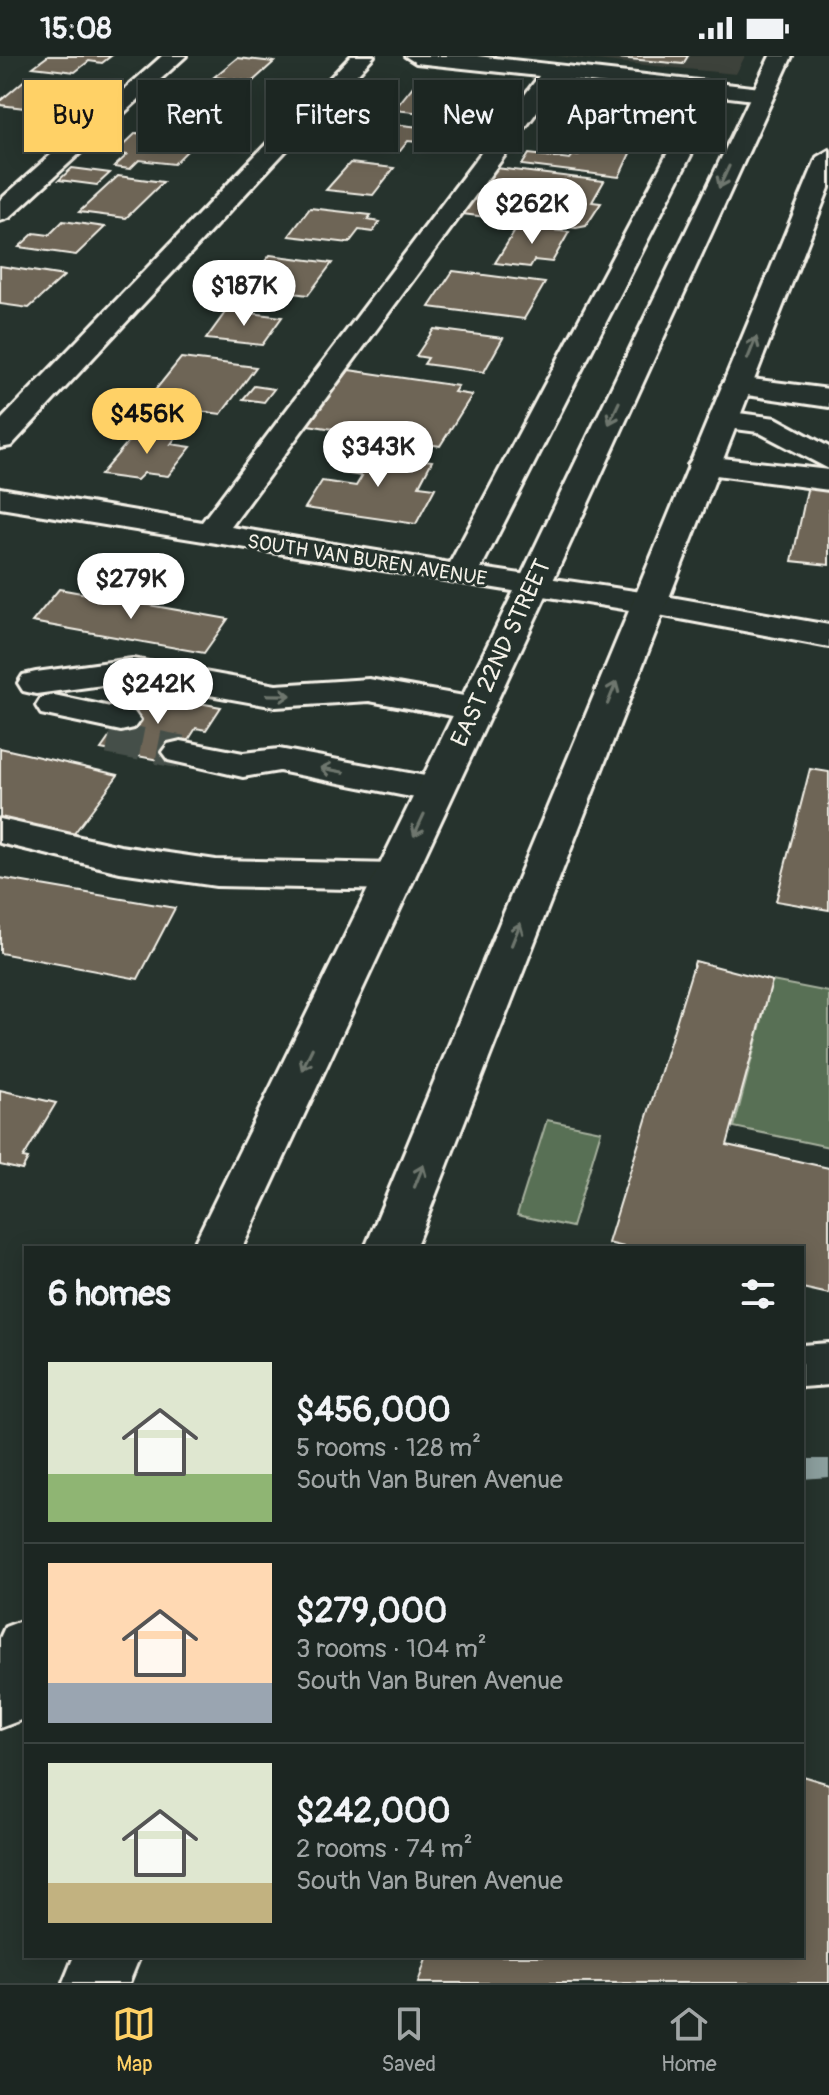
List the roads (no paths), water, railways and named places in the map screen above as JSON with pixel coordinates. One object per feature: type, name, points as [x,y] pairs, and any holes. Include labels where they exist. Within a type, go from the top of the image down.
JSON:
[{"type":"main road","points":[[0,213],[175,56]]},
{"type":"main road","points":[[0,439],[363,56]]},
{"type":"main road","points":[[416,56],[634,80]]},
{"type":"main road","name":"EAST 22ND STREET","points":[[218,1246],[533,587],[781,56]]},
{"type":"main road","points":[[210,533],[555,71]]},
{"type":"main road","points":[[725,90],[762,94]]},
{"type":"main road","points":[[461,575],[680,152]]},
{"type":"main road","points":[[391,1246],[829,157]]},
{"type":"main road","points":[[730,403],[829,398]]},
{"type":"main road","points":[[730,403],[829,460]]},
{"type":"main road","points":[[704,465],[829,480]]},
{"type":"main road","points":[[0,533],[13,500]]},
{"type":"main road","name":"SOUTH VAN BUREN AVENUE","points":[[13,500],[533,587],[648,603],[829,636]]},
{"type":"main road","points":[[115,729],[45,694],[132,670],[276,696],[369,690],[475,709]]},
{"type":"main road","points":[[187,743],[243,765],[279,760],[436,790]]},
{"type":"main road","points":[[0,831],[120,859],[216,873],[395,877]]},
{"type":"main road","points":[[804,1366],[829,1364]]},
{"type":"main road","points":[[0,1700],[24,1650]]},
{"type":"waterway","points":[[804,1469],[829,1468]]},
{"type":"tunnel","points":[[109,738],[181,752]]}]
